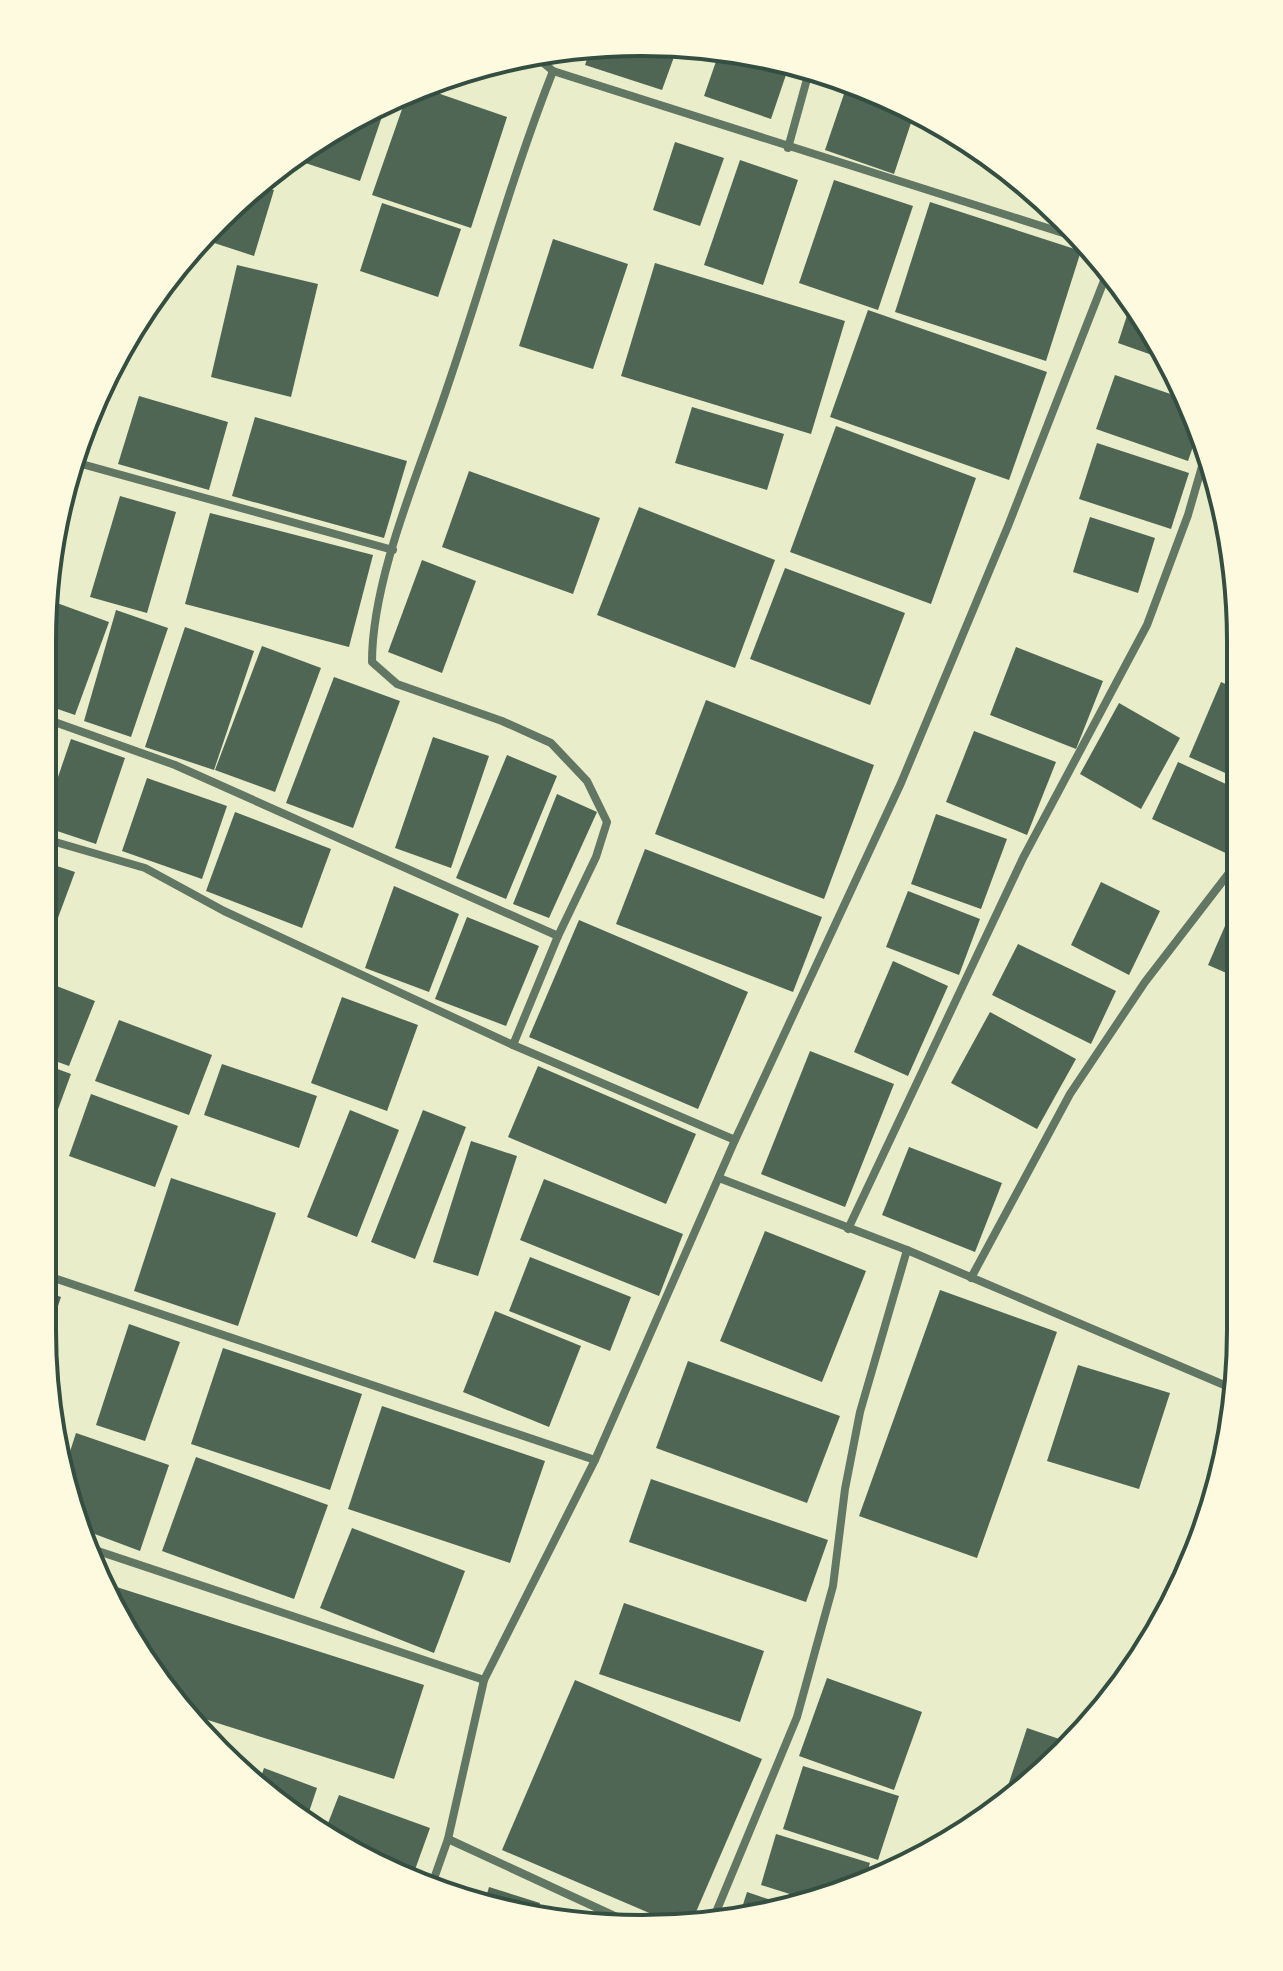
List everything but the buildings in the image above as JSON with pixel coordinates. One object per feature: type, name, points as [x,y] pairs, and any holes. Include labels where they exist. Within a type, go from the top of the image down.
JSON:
[{"type":"street","points":[[545,64],[553,71],[788,148],[1061,233]]},
{"type":"street","points":[[513,1045],[558,936],[596,857],[607,822],[587,781],[551,743],[502,721],[397,684],[372,662],[372,629],[393,550],[498,236],[524,143],[553,71]]},
{"type":"street","points":[[788,148],[807,80]]},
{"type":"street","points":[[435,1877],[448,1839],[484,1680],[595,1460],[735,1140],[901,783],[1008,526],[1104,282]]},
{"type":"street","points":[[84,465],[393,550]]},
{"type":"street","points":[[848,1229],[1023,858],[1147,625],[1188,515],[1201,470]]},
{"type":"street","points":[[56,723],[175,765],[558,936]]},
{"type":"street","points":[[56,842],[145,868],[224,911],[513,1045],[735,1140]]},
{"type":"street","points":[[971,1278],[1070,1094],[1145,982],[1227,876]]},
{"type":"street","points":[[719,1178],[907,1250],[1224,1385]]},
{"type":"street","points":[[717,1910],[797,1717],[833,1586],[845,1489],[860,1412],[907,1250]]},
{"type":"street","points":[[56,1279],[595,1460]]},
{"type":"street","points":[[100,1552],[484,1680]]},
{"type":"street","points":[[448,1839],[611,1914]]}]
